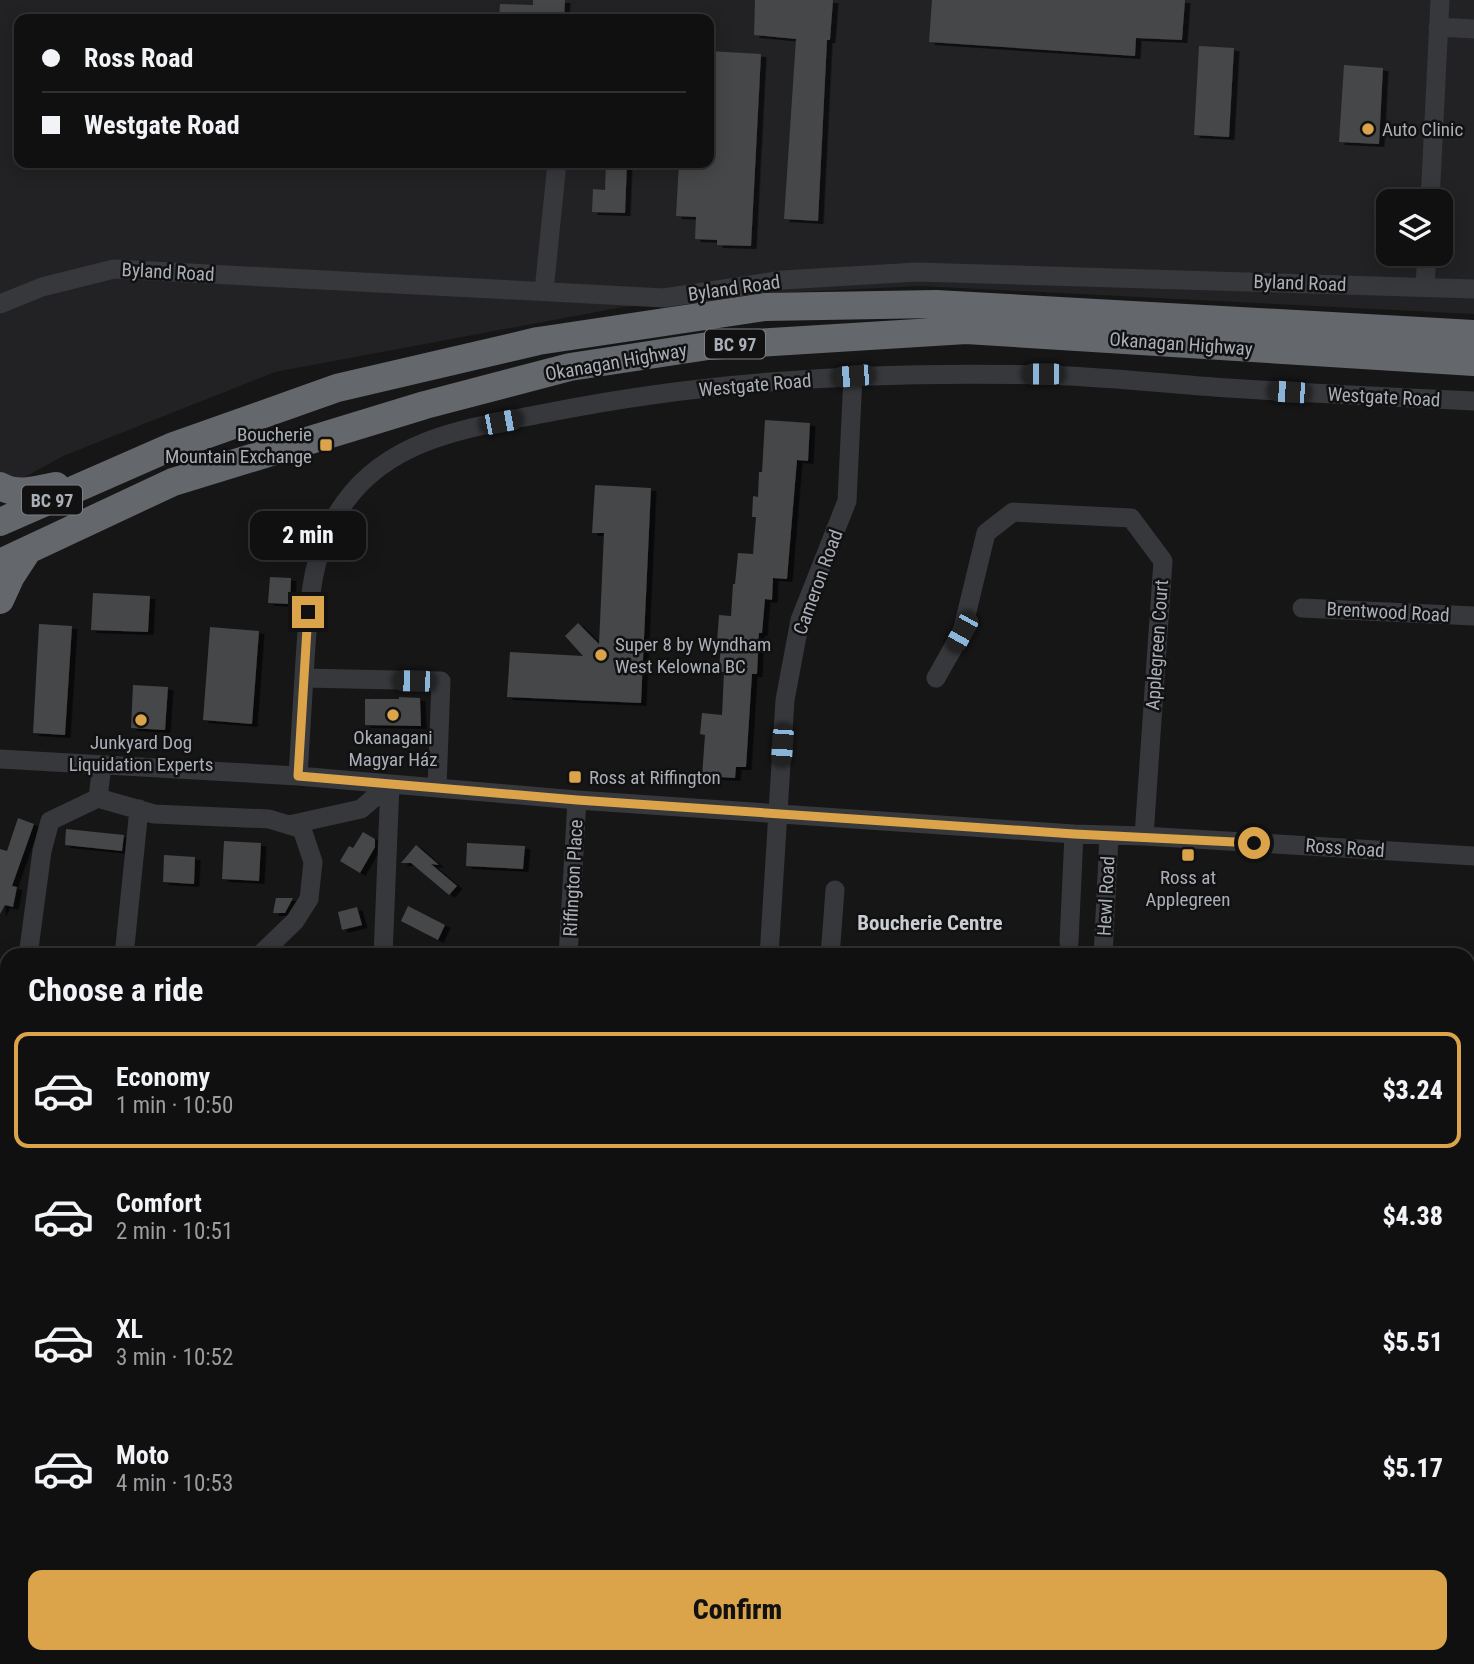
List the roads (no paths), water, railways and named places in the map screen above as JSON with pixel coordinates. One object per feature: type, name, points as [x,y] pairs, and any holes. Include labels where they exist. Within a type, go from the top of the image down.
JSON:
[{"type":"highway","name":"Okanagan Highway","points":[[0,522],[171,447],[337,387],[538,341],[765,307],[936,304],[1474,334]]},
{"type":"highway","name":"Okanagan Highway","points":[[0,563],[173,482],[425,405],[570,367],[708,346],[966,330],[1474,362]]},
{"type":"highway","points":[[0,486],[23,492],[103,477]]},
{"type":"highway","points":[[0,600],[11,576],[28,550]]},
{"type":"street","points":[[1431,189],[1440,0]]},
{"type":"street","points":[[1438,27],[1474,29]]},
{"type":"street","points":[[544,291],[556,168]]},
{"type":"street","points":[[1425,286],[1426,266]]},
{"type":"street","name":"Byland Road","points":[[0,304],[42,287],[114,269],[664,298],[783,280],[917,272],[1474,289]]},
{"type":"street","name":"Westgate Road","points":[[298,776],[310,590],[317,555],[331,524],[363,481],[391,458],[420,442],[450,432],[581,406],[688,391],[853,376],[1043,374],[1316,394],[1474,401]]},
{"type":"street","name":"Cameron Road","points":[[769,948],[785,700],[800,620],[847,501],[853,376]]},
{"type":"street","name":"Applegreen Court","points":[[936,678],[962,632],[986,533],[1013,512],[1131,518],[1163,561],[1144,836]]},
{"type":"street","name":"Brentwood Road","points":[[1302,608],[1474,616]]},
{"type":"street","points":[[304,678],[441,681],[437,788]]},
{"type":"street","name":"Ross Road","points":[[0,759],[298,776],[577,800],[1074,834],[1474,856]]},
{"type":"street","points":[[98,798],[102,765]]},
{"type":"street","points":[[289,825],[361,809],[390,784]]},
{"type":"street","points":[[383,948],[390,784]]},
{"type":"street","points":[[29,948],[42,851],[50,821],[98,798],[154,814],[269,819],[302,829],[313,862],[309,899],[295,921],[267,948]]},
{"type":"street","name":"Riffington Place","points":[[568,948],[577,800]]},
{"type":"street","points":[[125,948],[139,809]]},
{"type":"street","name":"Hewl Road","points":[[1069,942],[1074,834]]},
{"type":"street","name":"Hewl Road","points":[[1103,948],[1110,836]]},
{"type":"street","points":[[831,948],[835,890]]},
{"type":"place","name":"Auto Clinic","points":[[1368,129]]},
{"type":"place","name":"Boucherie Mountain Exchange","points":[[326,445]]},
{"type":"place","name":"Super 8 by Wyndham West Kelowna BC","points":[[601,655]]},
{"type":"place","name":"Okanagani Magyar Ház","points":[[393,715]]},
{"type":"place","name":"Junkyard Dog Liquidation Experts","points":[[141,720]]},
{"type":"place","name":"Ross at Riffington","points":[[575,777]]},
{"type":"place","name":"Ross at Applegreen","points":[[1188,855]]},
{"type":"district","name":"Boucherie Centre","points":[[930,923]]}]
